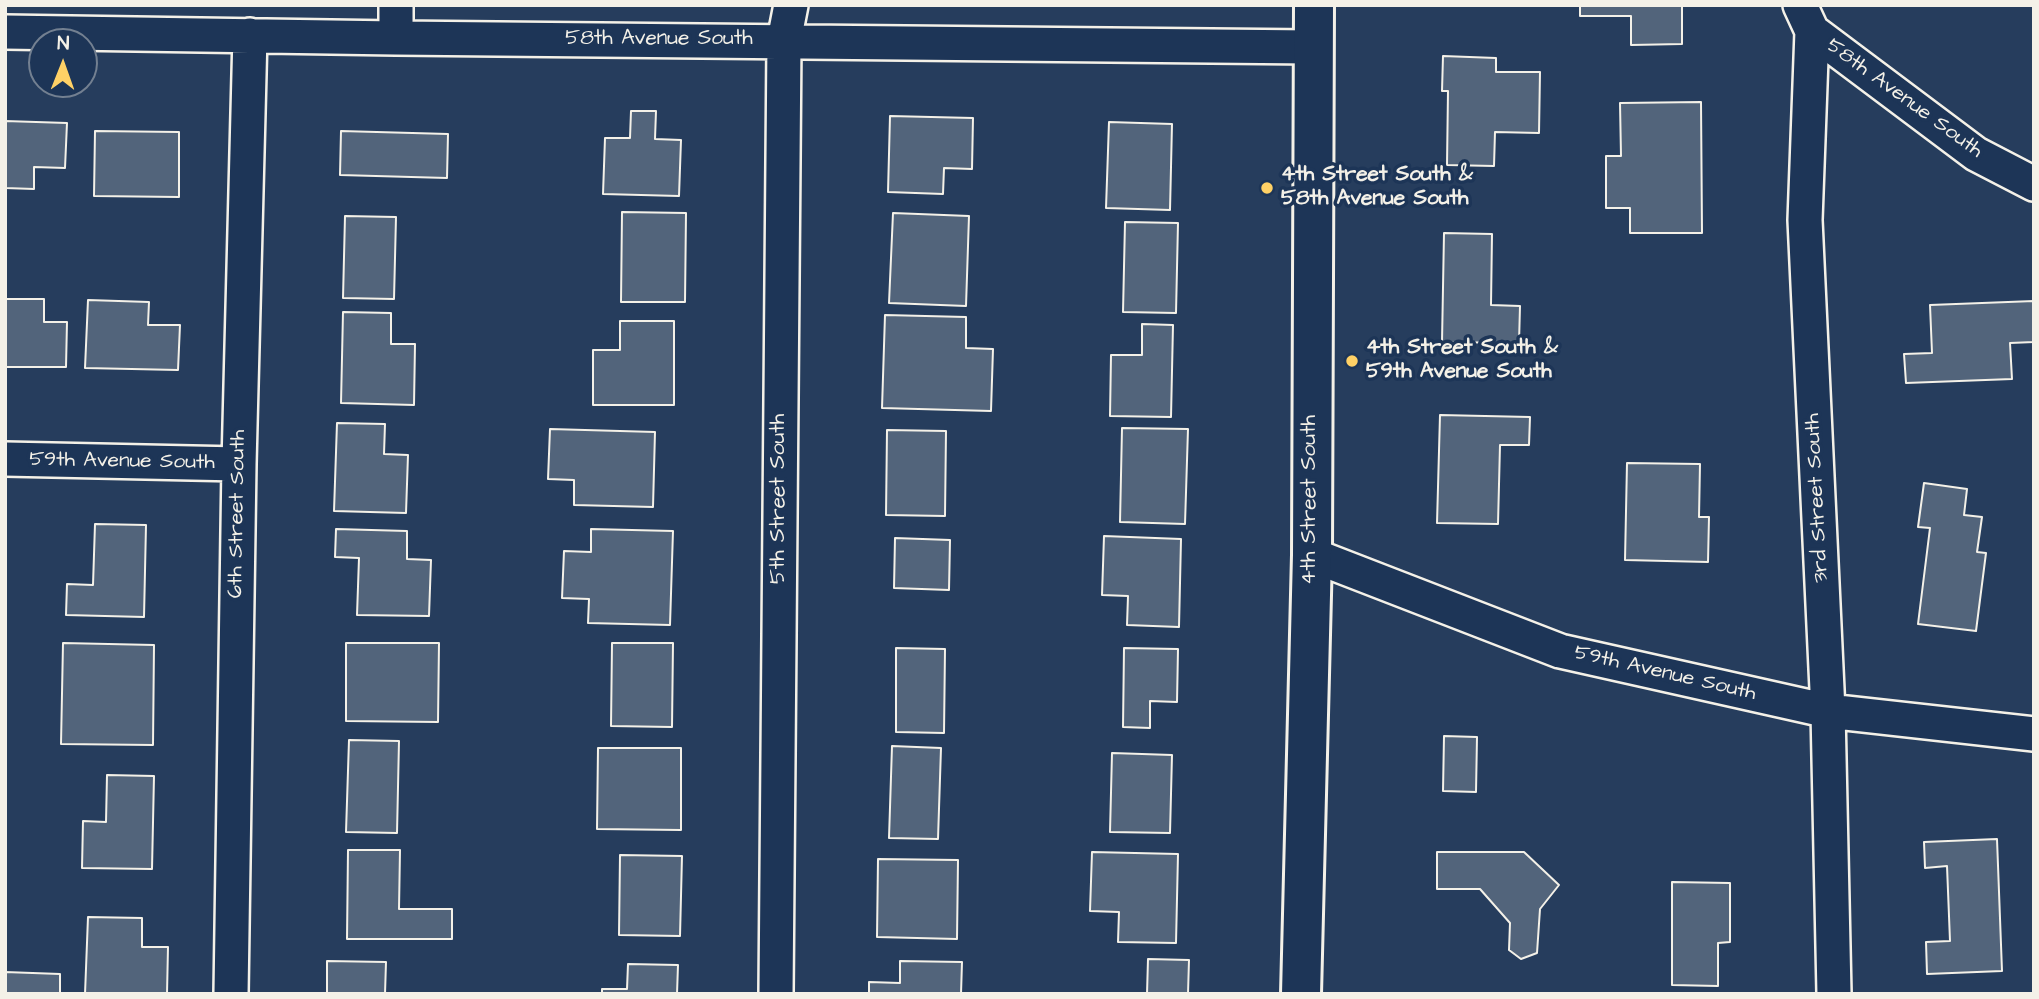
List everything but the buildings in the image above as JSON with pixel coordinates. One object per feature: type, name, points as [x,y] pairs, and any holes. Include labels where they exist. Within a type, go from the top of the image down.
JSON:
[{"type":"street","points":[[396,5],[396,38]]},
{"type":"street","name":"5th Street South","points":[[776,994],[784,41],[791,5]]},
{"type":"street","name":"4th Street South","points":[[1301,994],[1312,555],[1314,5]]},
{"type":"street","name":"58th Avenue South","points":[[1806,18],[1976,154],[2034,184]]},
{"type":"street","name":"3rd Street South","points":[[1806,18],[1805,220],[1828,711],[1834,994]]},
{"type":"street","name":"58th Avenue South","points":[[5,32],[1313,47]]},
{"type":"street","name":"6th Street South","points":[[230,994],[250,35]]},
{"type":"street","name":"59th Avenue South","points":[[5,459],[239,464]]},
{"type":"street","name":"59th Avenue South","points":[[1312,555],[1560,651],[1828,711],[2034,734]]},
{"type":"place","name":"4th Street South & 58th Avenue South","points":[[1267,188]]},
{"type":"place","name":"4th Street South & 59th Avenue South","points":[[1352,361]]}]
